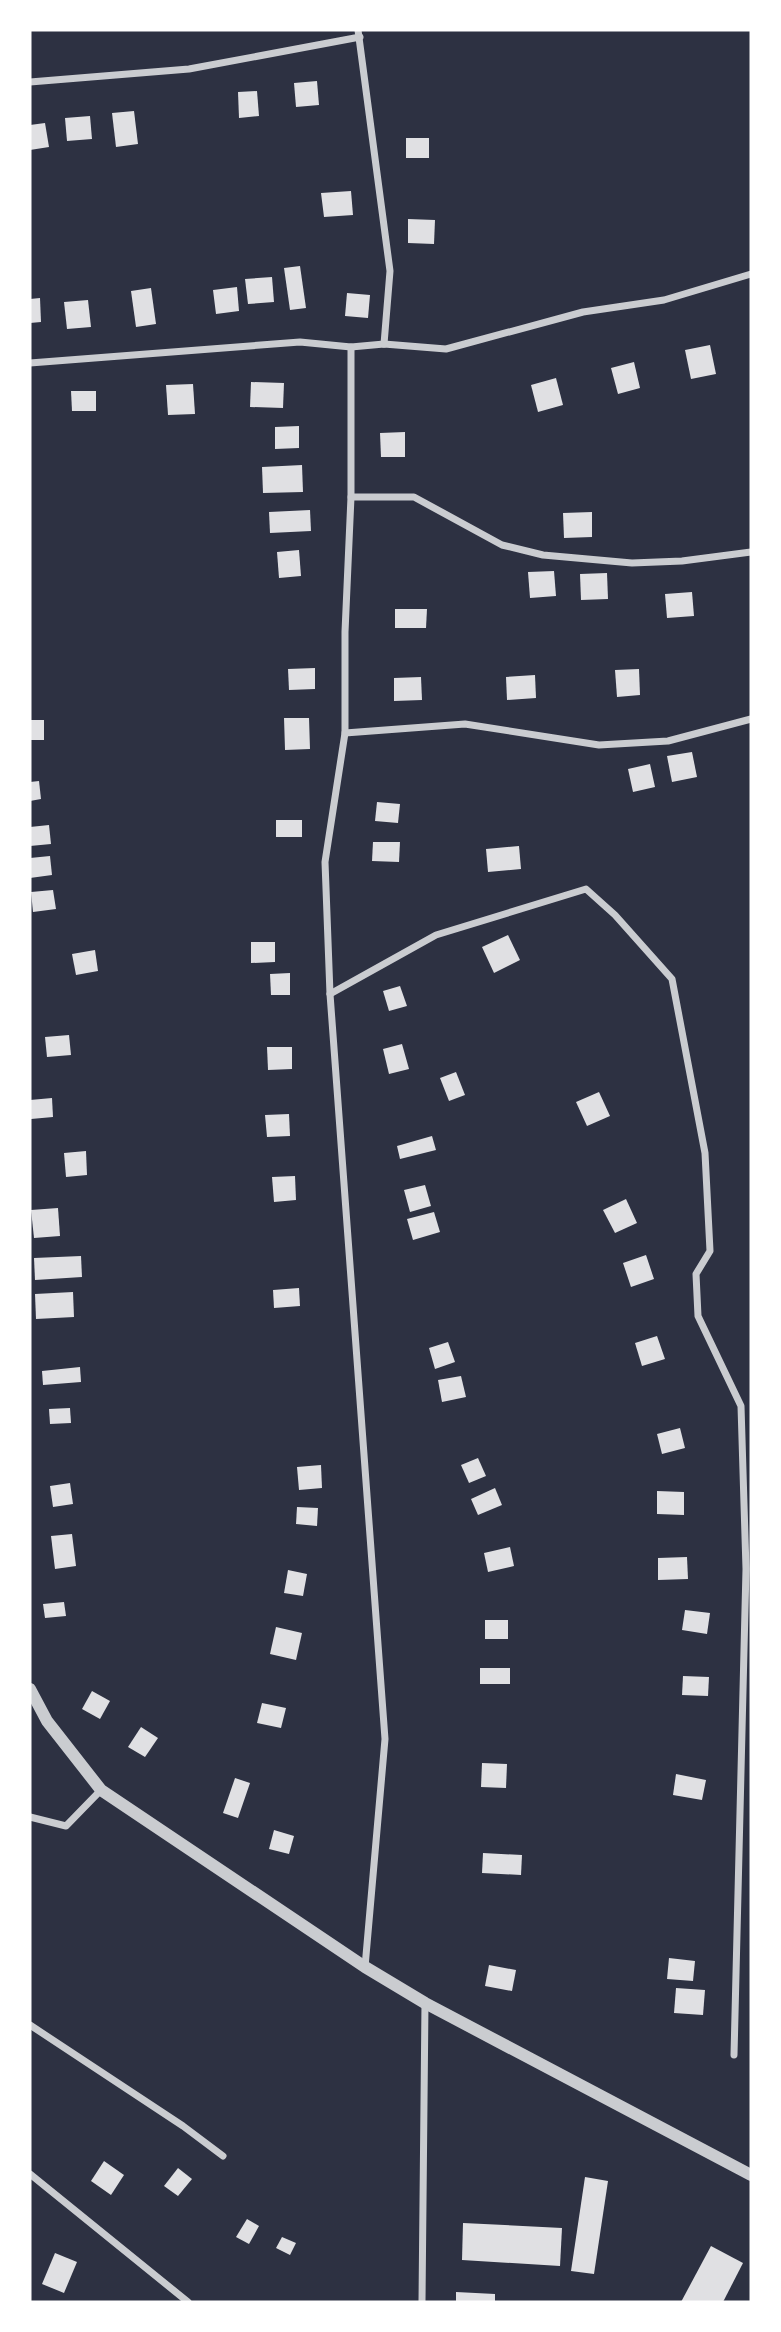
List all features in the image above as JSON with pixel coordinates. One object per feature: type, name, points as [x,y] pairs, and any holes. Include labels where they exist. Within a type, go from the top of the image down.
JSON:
[{"type":"street","points":[[30,82],[189,69],[359,34],[390,271],[384,344]]},
{"type":"street","points":[[30,363],[300,342],[446,349],[583,313],[664,300],[751,274]]},
{"type":"street","points":[[351,346],[351,497],[345,632],[345,733],[325,862],[331,994],[385,1739],[365,1967]]},
{"type":"street","points":[[351,497],[414,497],[502,545],[543,555],[632,562],[682,561],[751,552]]},
{"type":"street","points":[[345,733],[465,724],[599,745],[668,741],[751,719]]},
{"type":"street","points":[[331,994],[436,935],[586,889],[615,915],[672,979],[705,1153],[710,1251],[696,1274],[698,1316],[741,1406],[746,1569],[734,2055]]},
{"type":"street","points":[[30,1689],[47,1721],[101,1790],[365,1967],[425,2003],[751,2175]]},
{"type":"street","points":[[30,1817],[66,1826],[101,1790]]},
{"type":"street","points":[[422,2302],[425,2003]]},
{"type":"street","points":[[30,2025],[183,2126],[223,2156]]},
{"type":"street","points":[[30,2174],[188,2302]]},
{"type":"building","points":[[317,81],[319,105],[296,107],[294,83]]},
{"type":"building","points":[[257,91],[259,116],[239,118],[238,92]]},
{"type":"building","points":[[134,111],[138,144],[116,147],[112,113]]},
{"type":"building","points":[[90,116],[92,139],[67,141],[65,118]]},
{"type":"building","points":[[45,123],[49,147],[30,150],[30,125]]},
{"type":"building","points":[[406,138],[429,138],[429,158],[406,158]]},
{"type":"building","points":[[351,191],[353,215],[324,217],[321,193]]},
{"type":"building","points":[[408,219],[435,220],[434,244],[408,243]]},
{"type":"building","points":[[300,266],[306,308],[290,310],[284,268]]},
{"type":"building","points":[[272,277],[274,302],[248,304],[245,279]]},
{"type":"building","points":[[237,287],[239,311],[216,314],[213,290]]},
{"type":"building","points":[[151,288],[156,324],[136,327],[131,291]]},
{"type":"building","points":[[347,293],[370,295],[368,318],[345,316]]},
{"type":"building","points":[[40,298],[41,322],[30,323],[30,299]]},
{"type":"building","points":[[88,300],[91,327],[67,329],[64,302]]},
{"type":"building","points":[[710,345],[716,374],[691,379],[685,350]]},
{"type":"building","points":[[634,362],[640,388],[618,394],[611,368]]},
{"type":"building","points":[[556,378],[563,405],[538,412],[531,385]]},
{"type":"building","points":[[251,382],[284,383],[283,408],[250,407]]},
{"type":"building","points":[[193,384],[195,414],[168,415],[166,385]]},
{"type":"building","points":[[71,391],[96,391],[96,411],[72,411]]},
{"type":"building","points":[[299,426],[299,448],[275,449],[275,427]]},
{"type":"building","points":[[405,432],[405,457],[381,457],[380,433]]},
{"type":"building","points":[[302,465],[303,492],[263,493],[262,467]]},
{"type":"building","points":[[310,510],[311,531],[270,533],[269,512]]},
{"type":"building","points":[[592,512],[592,537],[564,538],[563,513]]},
{"type":"building","points":[[299,550],[301,576],[279,578],[277,552]]},
{"type":"building","points":[[554,571],[556,596],[530,598],[528,572]]},
{"type":"building","points":[[607,573],[608,599],[581,600],[580,574]]},
{"type":"building","points":[[692,592],[694,616],[667,618],[665,594]]},
{"type":"building","points":[[395,609],[427,609],[426,628],[395,628]]},
{"type":"building","points":[[315,668],[315,689],[289,690],[288,669]]},
{"type":"building","points":[[639,669],[640,695],[617,697],[615,670]]},
{"type":"building","points":[[535,675],[536,698],[507,700],[506,677]]},
{"type":"building","points":[[421,677],[422,700],[394,701],[394,678]]},
{"type":"building","points":[[284,718],[309,718],[310,749],[285,750]]},
{"type":"building","points":[[30,720],[44,720],[44,740],[30,740]]},
{"type":"building","points":[[692,752],[697,777],[672,782],[667,756]]},
{"type":"building","points":[[650,764],[655,787],[633,792],[628,769]]},
{"type":"building","points":[[39,781],[41,799],[30,801],[30,782]]},
{"type":"building","points":[[377,802],[400,804],[398,823],[375,821]]},
{"type":"building","points":[[276,820],[302,820],[302,837],[276,837]]},
{"type":"building","points":[[49,825],[51,844],[30,846],[30,827]]},
{"type":"building","points":[[373,842],[400,842],[399,862],[372,861]]},
{"type":"building","points":[[519,846],[521,869],[488,872],[486,849]]},
{"type":"building","points":[[50,856],[52,875],[30,878],[30,858]]},
{"type":"building","points":[[53,890],[56,909],[33,912],[31,892]]},
{"type":"building","points":[[508,935],[520,960],[494,973],[482,947]]},
{"type":"building","points":[[251,942],[275,942],[275,962],[251,963]]},
{"type":"building","points":[[95,950],[98,971],[76,975],[72,954]]},
{"type":"building","points":[[290,973],[290,995],[271,995],[270,974]]},
{"type":"building","points":[[400,986],[407,1006],[389,1011],[383,991]]},
{"type":"building","points":[[69,1035],[71,1055],[47,1057],[45,1037]]},
{"type":"building","points":[[402,1044],[409,1069],[389,1074],[383,1049]]},
{"type":"building","points":[[267,1047],[292,1047],[292,1069],[268,1070]]},
{"type":"building","points":[[456,1072],[465,1095],[449,1101],[440,1078]]},
{"type":"building","points":[[599,1092],[610,1116],[587,1126],[576,1102]]},
{"type":"building","points":[[52,1098],[53,1117],[31,1119],[30,1100]]},
{"type":"building","points":[[289,1114],[290,1136],[267,1137],[265,1115]]},
{"type":"building","points":[[432,1136],[436,1150],[400,1159],[397,1146]]},
{"type":"building","points":[[86,1151],[87,1175],[66,1177],[64,1153]]},
{"type":"building","points":[[295,1176],[296,1200],[274,1202],[272,1177]]},
{"type":"building","points":[[425,1185],[431,1206],[410,1212],[404,1190]]},
{"type":"building","points":[[626,1199],[637,1223],[615,1233],[603,1210]]},
{"type":"building","points":[[58,1208],[60,1236],[34,1238],[31,1210]]},
{"type":"building","points":[[434,1212],[440,1232],[413,1240],[407,1219]]},
{"type":"building","points":[[646,1255],[654,1279],[631,1287],[623,1263]]},
{"type":"building","points":[[81,1256],[82,1277],[35,1280],[34,1258]]},
{"type":"building","points":[[299,1288],[300,1306],[274,1308],[273,1290]]},
{"type":"building","points":[[73,1292],[74,1317],[36,1319],[35,1294]]},
{"type":"building","points":[[657,1336],[665,1359],[642,1366],[635,1343]]},
{"type":"building","points":[[448,1342],[455,1362],[435,1369],[429,1348]]},
{"type":"building","points":[[80,1367],[81,1382],[43,1385],[42,1371]]},
{"type":"building","points":[[461,1376],[466,1397],[442,1402],[438,1380]]},
{"type":"building","points":[[70,1408],[71,1423],[50,1424],[49,1409]]},
{"type":"building","points":[[680,1428],[685,1448],[662,1454],[657,1434]]},
{"type":"building","points":[[478,1458],[486,1476],[469,1483],[461,1465]]},
{"type":"building","points":[[321,1465],[322,1488],[299,1490],[297,1467]]},
{"type":"building","points":[[70,1483],[73,1504],[53,1507],[50,1486]]},
{"type":"building","points":[[495,1488],[502,1505],[478,1515],[471,1499]]},
{"type":"building","points":[[657,1491],[684,1492],[684,1515],[657,1514]]},
{"type":"building","points":[[297,1507],[318,1508],[317,1526],[296,1524]]},
{"type":"building","points":[[72,1534],[76,1566],[55,1569],[51,1536]]},
{"type":"building","points":[[510,1547],[514,1566],[488,1572],[484,1553]]},
{"type":"building","points":[[687,1557],[688,1579],[658,1580],[658,1558]]},
{"type":"building","points":[[288,1570],[307,1574],[303,1596],[284,1593]]},
{"type":"building","points":[[64,1602],[66,1616],[45,1618],[43,1604]]},
{"type":"building","points":[[685,1610],[710,1613],[707,1634],[682,1630]]},
{"type":"building","points":[[485,1620],[508,1620],[508,1639],[485,1639]]},
{"type":"building","points":[[276,1627],[302,1633],[296,1660],[270,1654]]},
{"type":"building","points":[[480,1668],[510,1668],[510,1684],[480,1684]]},
{"type":"building","points":[[683,1676],[709,1677],[708,1696],[682,1695]]},
{"type":"building","points":[[92,1691],[110,1701],[100,1719],[82,1709]]},
{"type":"building","points":[[262,1703],[286,1708],[281,1728],[257,1723]]},
{"type":"building","points":[[141,1727],[158,1738],[145,1757],[128,1747]]},
{"type":"building","points":[[482,1763],[507,1764],[506,1788],[481,1787]]},
{"type":"building","points":[[676,1774],[706,1780],[702,1800],[673,1795]]},
{"type":"building","points":[[235,1778],[250,1783],[238,1818],[223,1813]]},
{"type":"building","points":[[274,1830],[294,1836],[289,1854],[269,1849]]},
{"type":"building","points":[[483,1853],[522,1855],[521,1875],[482,1873]]},
{"type":"building","points":[[669,1958],[695,1961],[693,1981],[667,1979]]},
{"type":"building","points":[[489,1965],[516,1970],[512,1991],[485,1986]]},
{"type":"building","points":[[676,1988],[705,1990],[703,2015],[674,2013]]},
{"type":"building","points":[[104,2161],[124,2175],[111,2195],[91,2181]]},
{"type":"building","points":[[178,2168],[192,2179],[178,2196],[164,2186]]},
{"type":"building","points":[[585,2177],[608,2181],[594,2274],[571,2271]]},
{"type":"building","points":[[247,2219],[259,2226],[249,2244],[236,2237]]},
{"type":"building","points":[[463,2223],[562,2228],[560,2266],[462,2260]]},
{"type":"building","points":[[282,2237],[296,2243],[290,2255],[276,2248]]},
{"type":"building","points":[[711,2246],[743,2263],[723,2302],[681,2302]]},
{"type":"building","points":[[55,2253],[77,2262],[64,2293],[42,2284]]},
{"type":"building","points":[[456,2292],[495,2294],[495,2302],[456,2302]]}]
